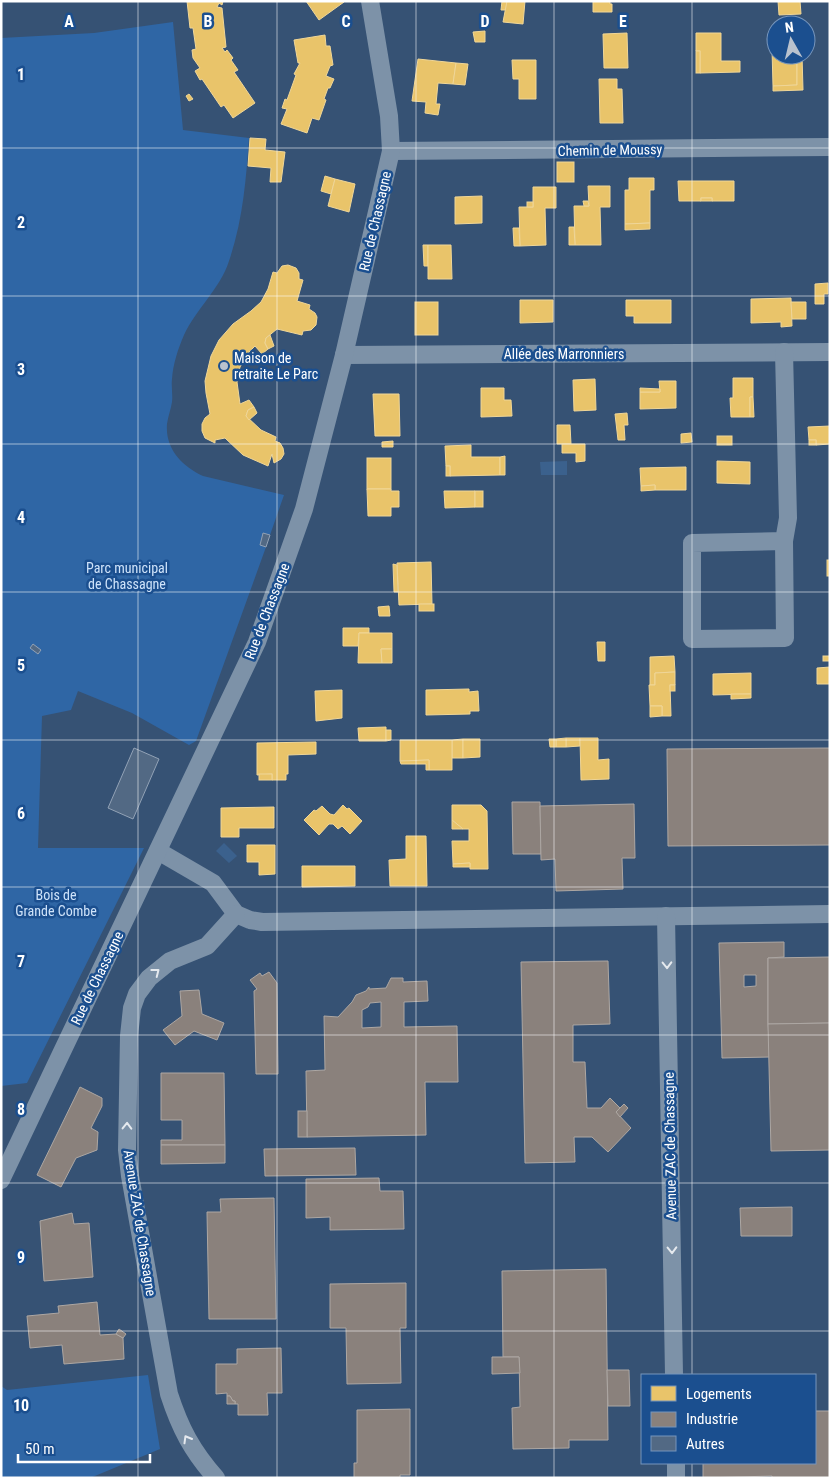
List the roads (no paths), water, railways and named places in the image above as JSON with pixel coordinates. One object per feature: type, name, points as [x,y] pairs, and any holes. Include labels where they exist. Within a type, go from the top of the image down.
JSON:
[{"type":"street","name":"Rue de Chassagne","points":[[1,1180],[257,642],[304,509],[344,355],[391,151],[389,116],[370,1]]},
{"type":"street","name":"Chemin de Moussy","points":[[391,151],[830,147]]},
{"type":"street","points":[[784,352],[788,518],[784,540],[785,638],[692,639],[692,542],[784,540]]},
{"type":"street","name":"Allée des Marronniers","points":[[344,355],[830,352]]},
{"type":"street","points":[[158,852],[213,883],[236,914],[250,920],[262,922],[830,914]]},
{"type":"street","name":"Avenue ZAC de Chassagne","points":[[216,1478],[202,1462],[186,1438],[169,1394],[127,1150],[129,1036],[132,1008],[137,994],[149,978],[170,961],[207,946],[236,914]]},
{"type":"street","name":"Avenue ZAC de Chassagne","points":[[666,916],[674,1374]]},
{"type":"street","points":[[676,1464],[676,1478]]},
{"type":"place","name":"Maison de retraite Le Parc","points":[[224,366]]},
{"type":"park label","name":"Parc municipal de Chassagne","points":[[127,576]]},
{"type":"park label","name":"Bois de Grande Combe","points":[[56,904]]}]
